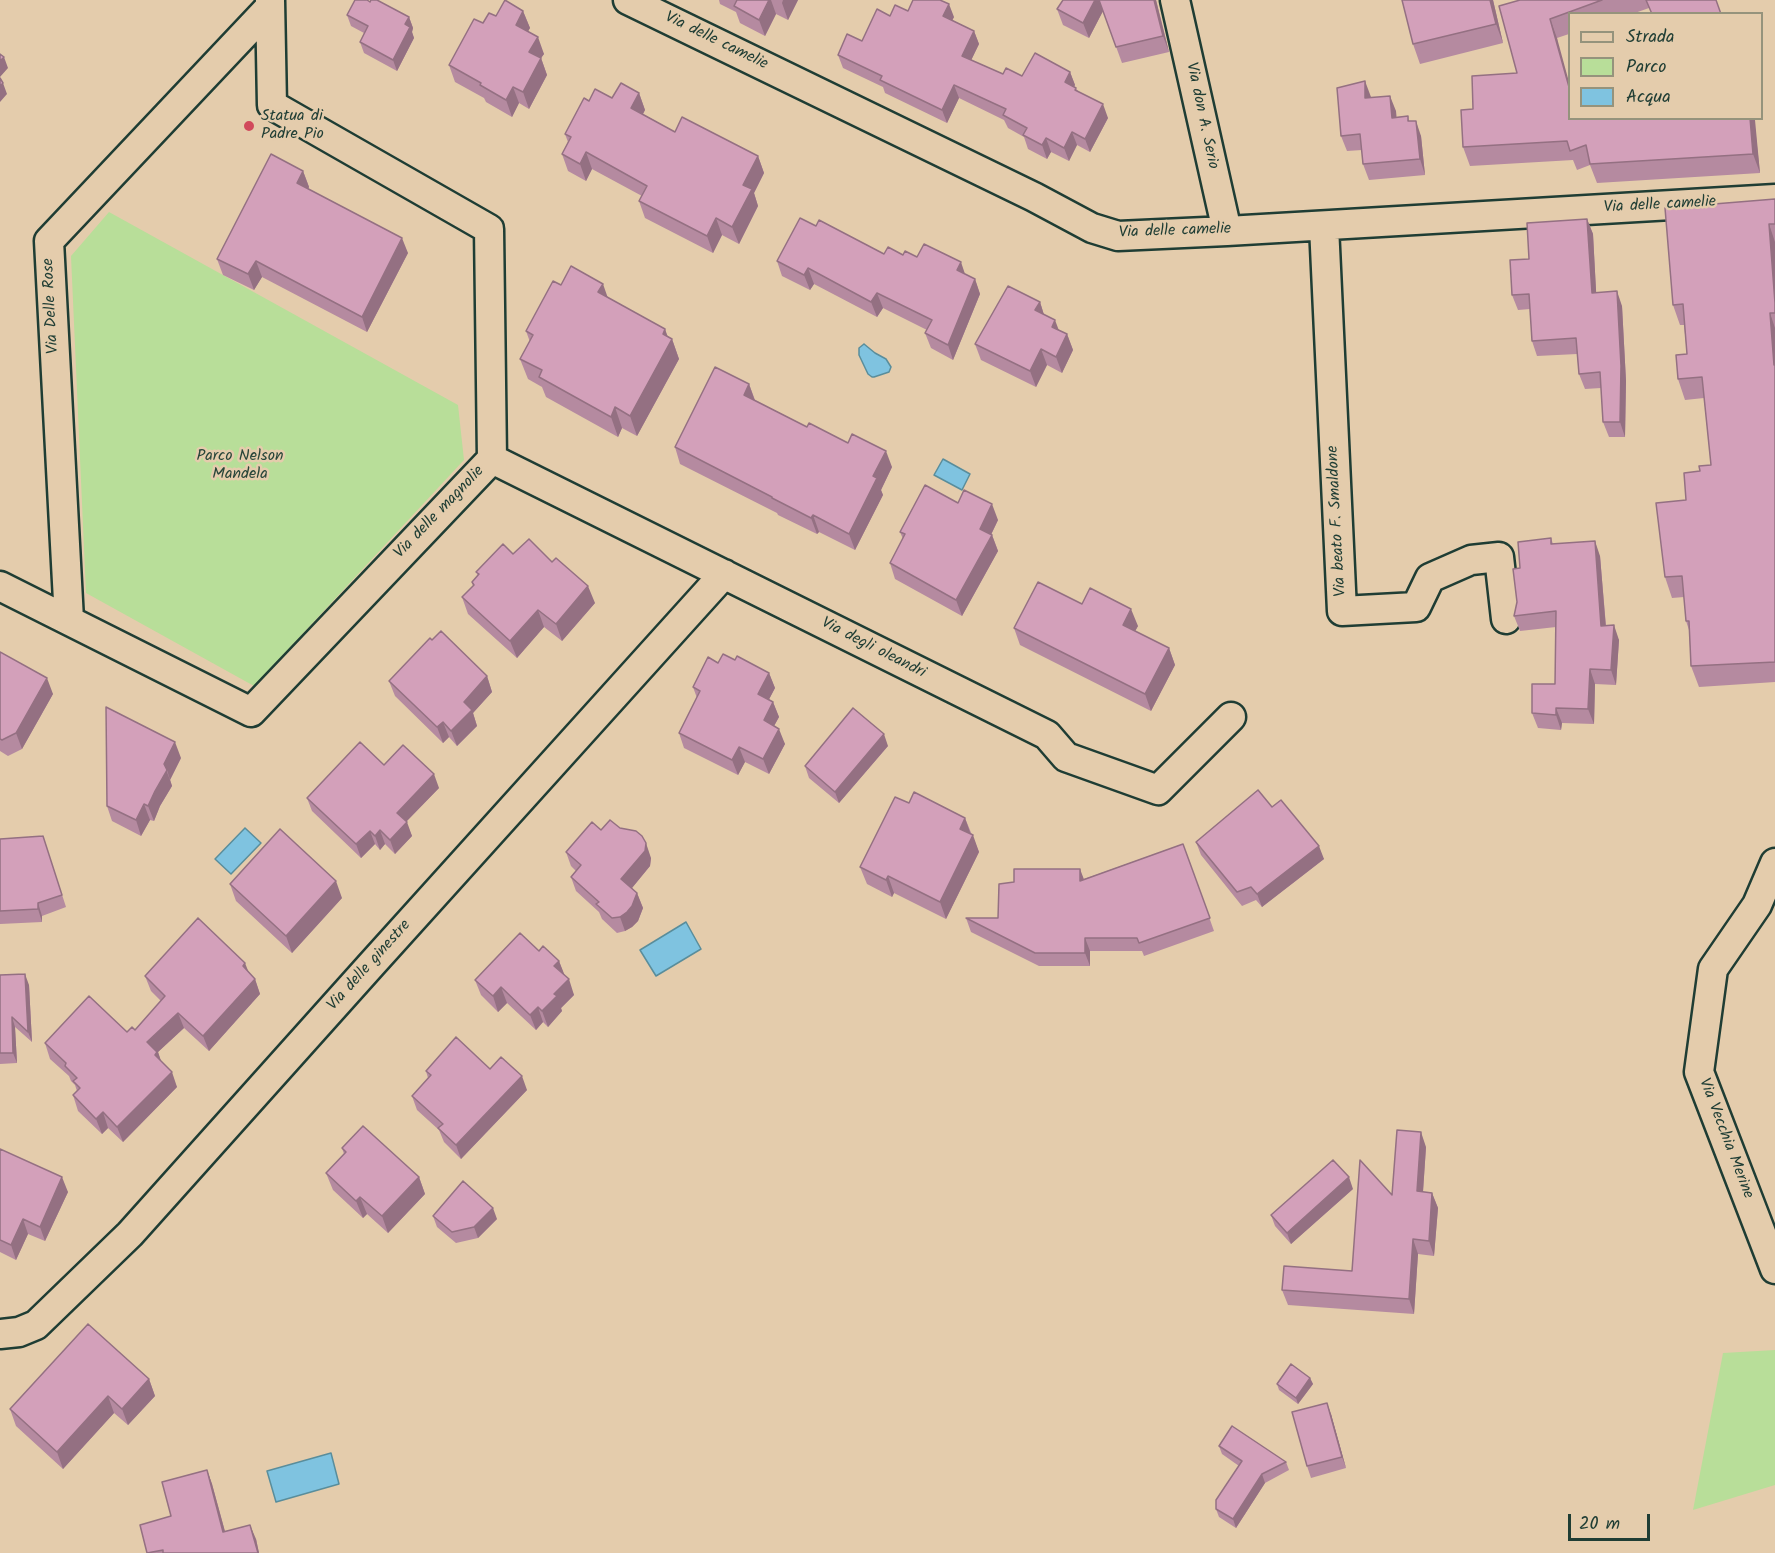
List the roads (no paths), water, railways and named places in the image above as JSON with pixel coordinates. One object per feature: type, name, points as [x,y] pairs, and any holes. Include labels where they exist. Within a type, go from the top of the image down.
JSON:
[{"type":"street","name":"Via delle camelie","points":[[628,0],[1034,197],[1092,228],[1118,236],[1775,199]]},
{"type":"street","name":"Via don A. Serio","points":[[1175,0],[1227,231]]},
{"type":"street","name":"Via delle magnolie","points":[[0,586],[250,711],[492,459],[489,229],[273,105],[270,4]]},
{"type":"street","name":"Via Delle Rose","points":[[69,620],[49,241],[270,4]]},
{"type":"street","name":"Via beato F. Smaldone","points":[[1324,226],[1342,611],[1416,607],[1430,578],[1472,560],[1499,558],[1506,619]]},
{"type":"street","name":"Via degli oleandri","points":[[492,459],[1047,735],[1066,757],[1158,790],[1231,717]]},
{"type":"street","name":"Via delle ginestre","points":[[0,1335],[19,1332],[36,1325],[130,1234],[724,574]]},
{"type":"street","points":[[1766,903],[1775,863]]},
{"type":"street","name":"Via Vecchia Merine","points":[[1766,903],[1713,969],[1699,1072],[1775,1269]]},
{"type":"water","points":[[864,344],[886,359],[891,367],[889,372],[874,377],[868,374],[859,355],[859,348]]},
{"type":"water","points":[[943,459],[970,474],[962,490],[934,475]]},
{"type":"water","points":[[245,828],[261,843],[231,874],[215,859]]},
{"type":"water","points":[[686,922],[701,949],[656,976],[640,950]]},
{"type":"water","points":[[331,1453],[339,1484],[276,1502],[267,1471]]},
{"type":"place","name":"Statua di Padre Pio","points":[[249,126]]},
{"type":"park label","name":"Parco Nelson Mandela","points":[[240,466]]}]
